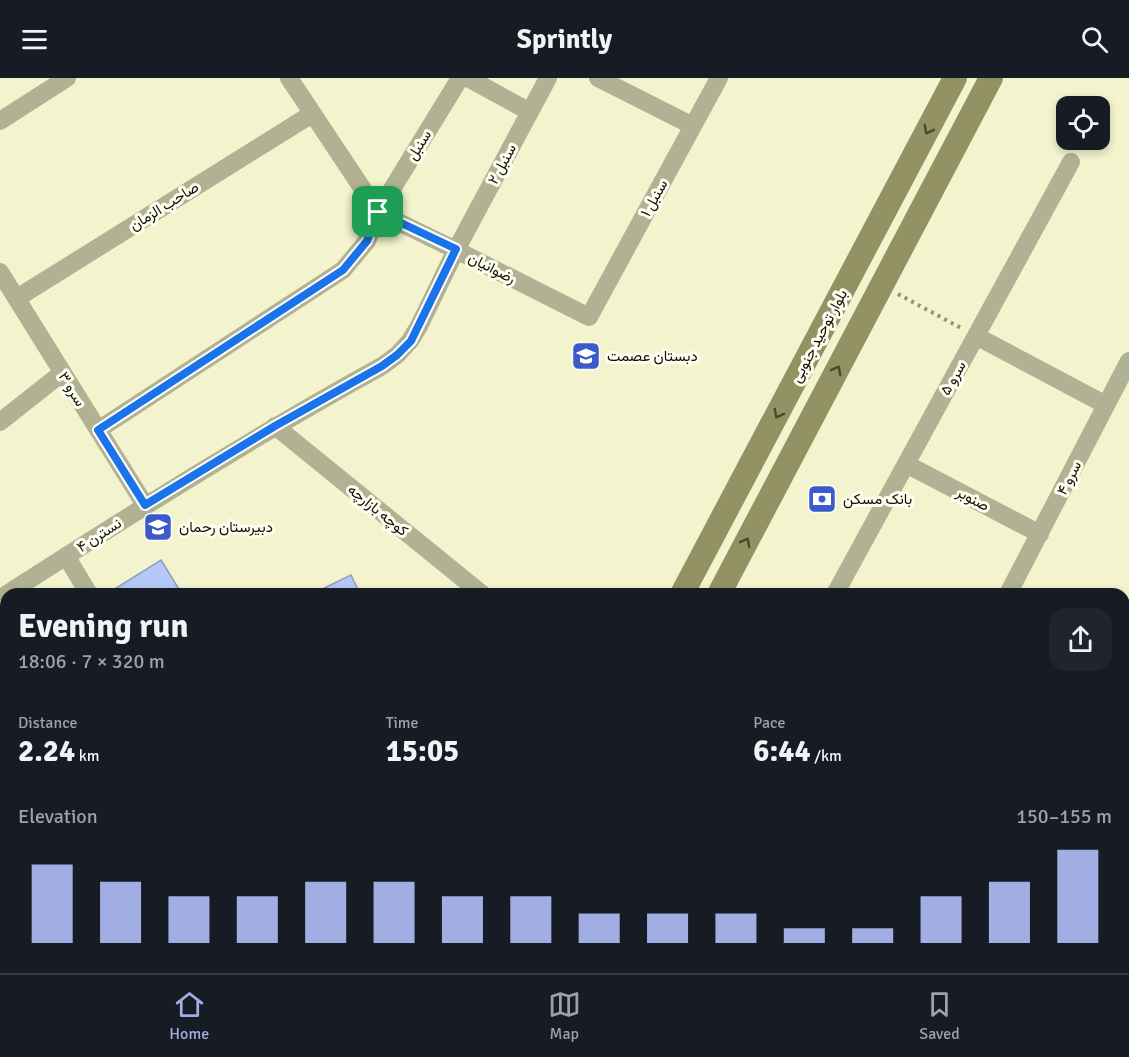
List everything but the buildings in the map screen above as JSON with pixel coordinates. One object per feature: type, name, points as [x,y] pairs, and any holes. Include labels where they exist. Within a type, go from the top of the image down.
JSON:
[{"type":"main road","name":"بلوار توحید جنوبی","points":[[685,588],[955,78]]},
{"type":"main road","points":[[722,588],[991,78]]},
{"type":"street","points":[[0,121],[67,78]]},
{"type":"street","points":[[289,78],[378,212]]},
{"type":"street","name":"سنبل","points":[[98,430],[343,270],[367,241],[378,212],[460,78]]},
{"type":"street","points":[[468,78],[530,112]]},
{"type":"street","name":"سنبل ۲","points":[[456,249],[548,78]]},
{"type":"street","points":[[598,78],[693,126]]},
{"type":"street","name":"سنبل ۱","points":[[589,317],[719,78]]},
{"type":"street","name":"صاحب الزمان","points":[[17,298],[312,114]]},
{"type":"street","name":"سرو ۵","points":[[838,588],[1071,162]]},
{"type":"street","name":"رضوانیان","points":[[378,212],[589,317]]},
{"type":"street","name":"نسترن ۴","points":[[15,588],[145,505],[397,355],[411,341],[456,249]]},
{"type":"street","name":"سرو ۳","points":[[0,272],[145,505]]},
{"type":"street","points":[[976,336],[1106,405]]},
{"type":"street","name":"سرو ۴","points":[[1011,588],[1129,361]]},
{"type":"street","points":[[0,422],[62,373]]},
{"type":"street","name":"کوچه بازارچه","points":[[275,426],[475,588]]},
{"type":"street","name":"صنوبر","points":[[906,464],[1040,534]]},
{"type":"street","points":[[66,556],[85,588]]},
{"type":"path","points":[[882,285],[976,336]]},
{"type":"place","name":"دبستان عصمت","points":[[586,356]]},
{"type":"place","name":"بانک مسکن","points":[[822,499]]},
{"type":"place","name":"دبیرستان رحمان","points":[[158,527]]},
{"type":"route","points":[[378,212],[456,249],[411,341],[382,366],[275,426],[145,505],[98,430],[343,270],[367,241],[378,212]]}]
